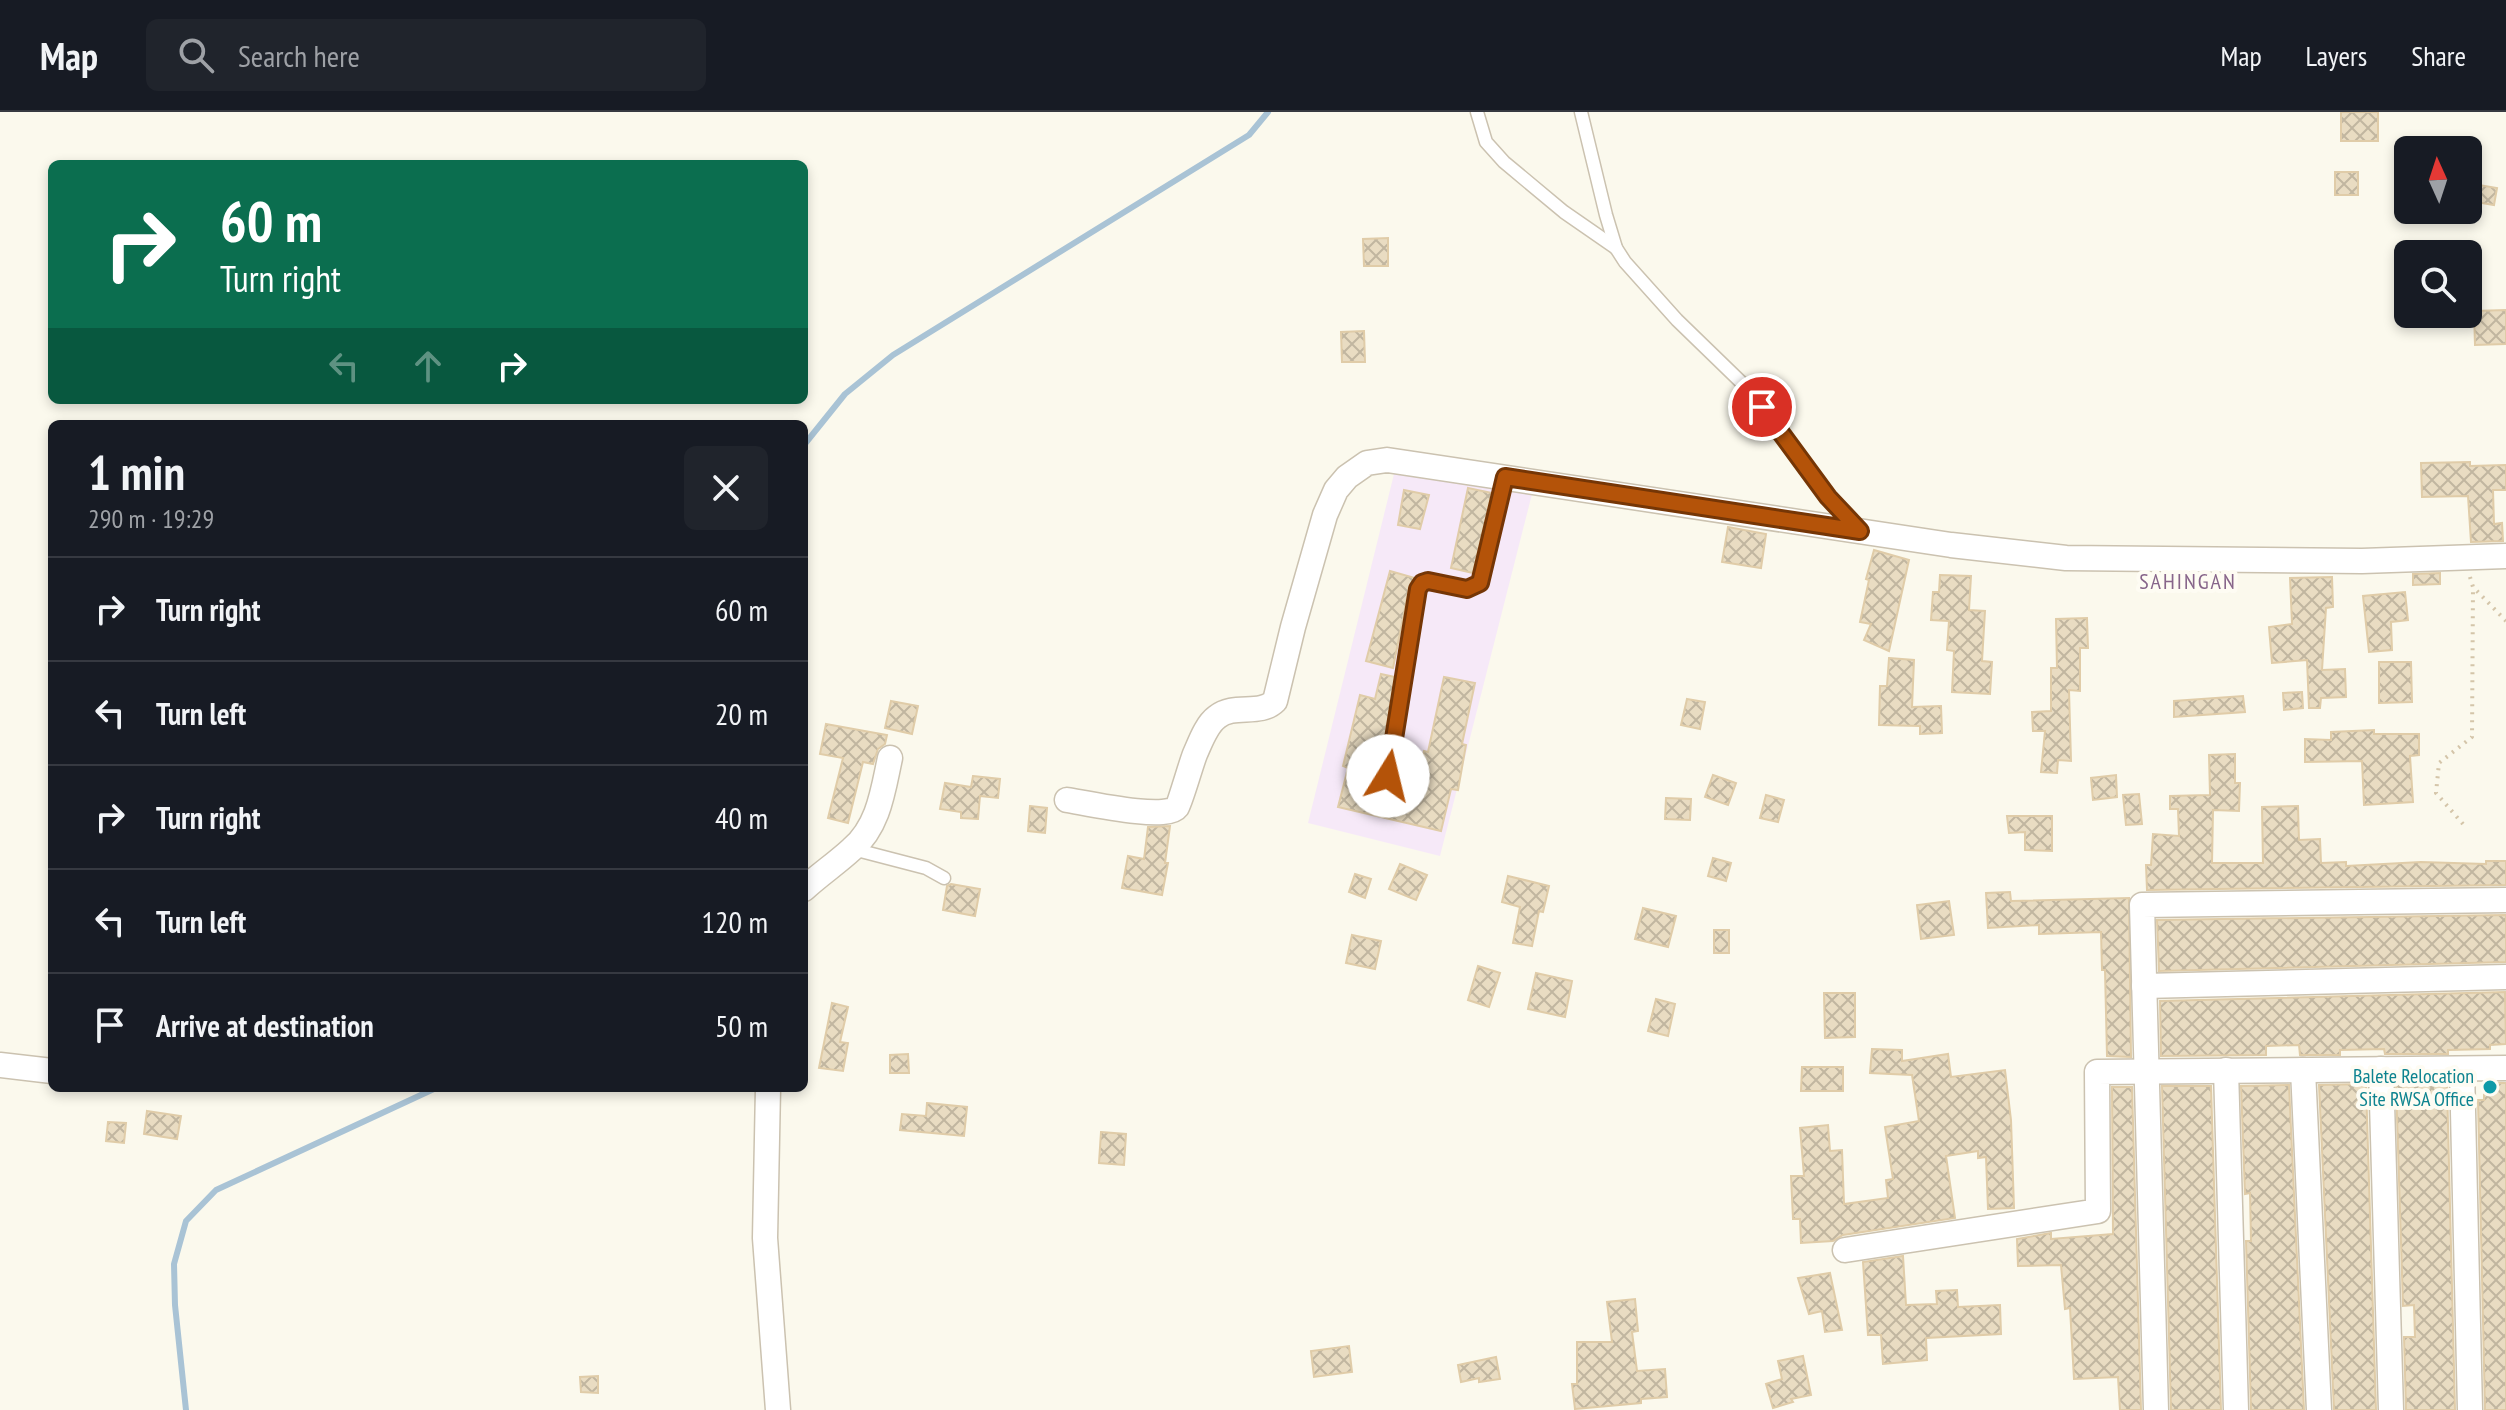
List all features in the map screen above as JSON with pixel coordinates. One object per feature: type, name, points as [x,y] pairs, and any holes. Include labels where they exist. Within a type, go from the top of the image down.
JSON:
[{"type":"street","points":[[1067,800],[1156,813],[1173,811],[1178,806],[1187,775],[1211,722],[1227,712],[1263,708],[1275,701],[1325,515],[1336,490],[1347,477],[1367,463],[1387,460],[1951,545],[2066,558],[2362,561],[2506,556]]},
{"type":"street","points":[[808,886],[853,849],[873,821],[890,758]]},
{"type":"street","points":[[2156,1410],[2142,905],[2506,900]]},
{"type":"street","points":[[2144,986],[2506,977]]},
{"type":"street","points":[[0,1065],[48,1071]]},
{"type":"street","points":[[1845,1250],[2098,1211],[2097,1072],[2506,1068]]},
{"type":"street","points":[[2381,1069],[2391,1410]]},
{"type":"street","points":[[2462,1069],[2470,1410]]},
{"type":"street","points":[[2226,1070],[2236,1410]]},
{"type":"street","points":[[2303,1070],[2319,1410]]},
{"type":"street","points":[[768,1092],[765,1238],[778,1410]]},
{"type":"lane","points":[[1477,112],[1486,142],[1504,162],[1564,212],[1616,248]]},
{"type":"lane","points":[[1581,112],[1616,248],[1625,262],[1677,320],[1743,384],[1828,497],[1860,531]]},
{"type":"lane","points":[[1388,776],[1418,589],[1428,581],[1467,589],[1480,583],[1505,477]]},
{"type":"lane","points":[[853,849],[926,868],[944,878]]},
{"type":"path","points":[[2463,557],[2473,587],[2472,737],[2439,763],[2436,793],[2463,824]]},
{"type":"path","points":[[2473,587],[2506,621]]},
{"type":"shaded area","points":[[1395,470],[1532,494],[1440,856],[1308,823]]},
{"type":"building","points":[[2341,112],[2378,112],[2378,141],[2341,141]]},
{"type":"building","points":[[2335,172],[2358,172],[2358,195],[2335,195]]},
{"type":"building","points":[[2482,186],[2497,188],[2494,205],[2482,203]]},
{"type":"building","points":[[1388,238],[1388,266],[1364,266],[1363,239]]},
{"type":"building","points":[[2506,310],[2506,344],[2475,345],[2474,328],[2482,328],[2482,311]]},
{"type":"building","points":[[1364,331],[1365,362],[1342,362],[1341,332]]},
{"type":"building","points":[[2470,462],[2470,466],[2506,465],[2506,490],[2493,490],[2494,524],[2502,523],[2503,541],[2471,542],[2468,496],[2422,497],[2421,463]]},
{"type":"building","points":[[1468,488],[1492,493],[1473,573],[1451,568]]},
{"type":"building","points":[[1404,490],[1429,495],[1420,529],[1398,525]]},
{"type":"building","points":[[1728,527],[1766,534],[1761,568],[1722,562]]},
{"type":"building","points":[[1874,550],[1909,560],[1889,651],[1864,640],[1871,624],[1860,622]]},
{"type":"building","points":[[1390,571],[1415,578],[1409,588],[1393,668],[1366,661]]},
{"type":"building","points":[[2440,573],[2440,584],[2413,585],[2413,574]]},
{"type":"building","points":[[1940,575],[1971,576],[1969,610],[1985,611],[1982,661],[1992,662],[1990,694],[1952,692],[1954,651],[1947,650],[1949,621],[1931,620],[1933,592],[1939,592]]},
{"type":"building","points":[[2332,577],[2333,607],[2326,608],[2322,670],[2345,669],[2346,697],[2321,698],[2320,708],[2309,708],[2307,660],[2272,663],[2269,627],[2292,624],[2290,578]]},
{"type":"building","points":[[2405,592],[2408,620],[2391,622],[2392,650],[2369,652],[2363,596]]},
{"type":"building","points":[[2087,618],[2088,648],[2080,648],[2080,691],[2069,690],[2071,761],[2058,760],[2057,773],[2041,772],[2045,731],[2033,731],[2032,712],[2051,711],[2051,668],[2057,668],[2056,619]]},
{"type":"building","points":[[1889,658],[1914,660],[1912,707],[1941,706],[1942,733],[1920,734],[1920,726],[1879,725],[1880,686],[1887,686]]},
{"type":"building","points":[[2379,662],[2411,662],[2412,702],[2379,703]]},
{"type":"building","points":[[1381,674],[1395,677],[1378,784],[1413,792],[1424,751],[1428,752],[1444,677],[1475,683],[1462,744],[1466,745],[1458,790],[1451,789],[1441,831],[1338,807],[1348,768],[1343,766],[1360,695],[1375,699]]},
{"type":"building","points":[[2302,692],[2303,708],[2284,710],[2283,693]]},
{"type":"building","points":[[2243,696],[2245,712],[2174,717],[2174,701]]},
{"type":"building","points":[[1687,699],[1705,702],[1700,729],[1681,725]]},
{"type":"building","points":[[891,701],[918,706],[912,734],[885,728]]},
{"type":"building","points":[[826,724],[887,735],[873,764],[863,762],[848,823],[828,818],[843,758],[820,754]]},
{"type":"building","points":[[2374,730],[2374,734],[2419,734],[2419,755],[2410,756],[2413,802],[2364,805],[2362,761],[2305,762],[2305,739],[2331,740],[2331,732]]},
{"type":"building","points":[[2235,754],[2235,783],[2240,783],[2239,811],[2213,810],[2212,863],[2263,863],[2262,807],[2298,806],[2299,840],[2320,839],[2321,863],[2346,862],[2346,866],[2506,861],[2506,885],[2147,890],[2146,865],[2151,865],[2153,834],[2179,836],[2178,809],[2170,809],[2170,796],[2210,795],[2209,755]]},
{"type":"building","points":[[1713,775],[1736,783],[1728,805],[1705,797]]},
{"type":"building","points":[[2116,775],[2117,797],[2093,800],[2091,778]]},
{"type":"building","points":[[973,776],[1000,779],[998,798],[980,796],[978,819],[961,818],[961,812],[940,809],[945,783],[971,787]]},
{"type":"building","points":[[2139,794],[2142,824],[2126,825],[2123,795]]},
{"type":"building","points":[[1766,795],[1784,800],[1778,822],[1760,818]]},
{"type":"building","points":[[1666,798],[1691,799],[1690,820],[1665,819]]},
{"type":"building","points":[[1030,806],[1047,808],[1045,833],[1028,831]]},
{"type":"building","points":[[2007,816],[2052,816],[2052,851],[2025,850],[2025,832],[2009,833]]},
{"type":"building","points":[[1170,826],[1162,895],[1122,888],[1128,856],[1144,859],[1148,827]]},
{"type":"building","points":[[1713,858],[1731,863],[1726,881],[1708,876]]},
{"type":"building","points":[[1400,864],[1427,875],[1416,900],[1389,889]]},
{"type":"building","points":[[1355,874],[1371,879],[1365,898],[1349,892]]},
{"type":"building","points":[[1508,876],[1549,886],[1543,912],[1539,911],[1532,946],[1513,943],[1520,907],[1502,902]]},
{"type":"building","points":[[947,886],[980,889],[975,916],[943,910]]},
{"type":"building","points":[[2010,892],[2011,901],[2129,898],[2131,1057],[2107,1056],[2101,932],[2039,934],[2039,925],[1988,928],[1986,893]]},
{"type":"building","points":[[1949,901],[1954,935],[1921,939],[1917,905]]},
{"type":"building","points":[[1643,908],[1676,916],[1668,947],[1635,939]]},
{"type":"building","points":[[2506,915],[2506,962],[2159,971],[2157,920]]},
{"type":"building","points":[[1714,930],[1729,930],[1729,953],[1714,953]]},
{"type":"building","points":[[1352,935],[1381,941],[1375,969],[1346,963]]},
{"type":"building","points":[[1478,966],[1500,973],[1489,1007],[1468,1000]]},
{"type":"building","points":[[1536,973],[1572,981],[1565,1017],[1528,1009]]},
{"type":"building","points":[[2505,992],[2506,1044],[2490,1045],[2490,1049],[2448,1050],[2448,1054],[2385,1054],[2384,1049],[2340,1050],[2340,1055],[2300,1055],[2299,1045],[2266,1046],[2266,1055],[2161,1056],[2160,1001]]},
{"type":"building","points":[[1824,993],[1855,993],[1855,1037],[1825,1038]]},
{"type":"building","points":[[1656,999],[1675,1004],[1668,1036],[1648,1031]]},
{"type":"building","points":[[832,1003],[848,1007],[840,1042],[848,1043],[843,1071],[819,1068]]},
{"type":"building","points":[[1872,1049],[1902,1050],[1902,1061],[1948,1054],[1951,1077],[2005,1070],[2011,1120],[2014,1208],[1988,1209],[1986,1157],[1978,1158],[1978,1151],[1946,1156],[1955,1218],[1843,1235],[1833,1241],[1801,1243],[1800,1219],[1793,1219],[1791,1176],[1804,1176],[1800,1128],[1828,1125],[1830,1151],[1842,1150],[1844,1204],[1888,1198],[1886,1180],[1893,1179],[1885,1127],[1919,1121],[1912,1075],[1870,1073]]},
{"type":"building","points":[[908,1054],[909,1073],[890,1073],[890,1055]]},
{"type":"building","points":[[1802,1067],[1843,1067],[1843,1091],[1801,1091]]},
{"type":"building","points":[[2484,1083],[2506,1083],[2506,1410],[2485,1410],[2478,1100],[2484,1100]]},
{"type":"building","points":[[2366,1084],[2376,1410],[2334,1410],[2319,1085]]},
{"type":"building","points":[[2396,1084],[2447,1084],[2455,1410],[2406,1410],[2404,1337],[2415,1337],[2414,1305],[2403,1306]]},
{"type":"building","points":[[2289,1085],[2304,1410],[2251,1410],[2246,1241],[2251,1241],[2250,1193],[2245,1194],[2241,1086]]},
{"type":"building","points":[[2162,1086],[2211,1086],[2221,1410],[2171,1410]]},
{"type":"building","points":[[2112,1087],[2132,1087],[2141,1410],[2120,1410],[2118,1377],[2074,1379],[2070,1308],[2065,1309],[2061,1265],[2018,1266],[2017,1239],[2051,1233],[2051,1239],[2113,1234]]},
{"type":"building","points":[[927,1103],[967,1107],[964,1136],[900,1130],[902,1114],[926,1116]]},
{"type":"building","points":[[147,1111],[181,1116],[177,1139],[144,1134]]},
{"type":"building","points":[[108,1122],[126,1123],[124,1143],[106,1141]]},
{"type":"building","points":[[1101,1132],[1126,1134],[1124,1165],[1099,1163]]},
{"type":"building","points":[[1903,1256],[1906,1305],[1937,1304],[1936,1291],[1957,1290],[1958,1307],[2000,1305],[2001,1334],[1926,1338],[1927,1360],[1883,1364],[1881,1335],[1868,1335],[1863,1262]]},
{"type":"building","points":[[1830,1273],[1842,1330],[1825,1332],[1822,1311],[1809,1314],[1798,1278]]},
{"type":"building","points":[[1635,1299],[1638,1331],[1632,1332],[1637,1371],[1665,1369],[1667,1397],[1641,1399],[1641,1403],[1575,1409],[1572,1384],[1577,1384],[1577,1342],[1612,1342],[1607,1302]]},
{"type":"building","points":[[1349,1346],[1352,1372],[1314,1377],[1311,1351]]},
{"type":"building","points":[[1803,1356],[1811,1395],[1791,1399],[1793,1402],[1773,1408],[1766,1384],[1782,1379],[1778,1361]]},
{"type":"building","points":[[1496,1357],[1500,1379],[1479,1382],[1479,1378],[1461,1382],[1458,1365]]},
{"type":"building","points":[[598,1376],[598,1393],[581,1392],[580,1377]]},
{"type":"waterway","points":[[808,440],[845,394],[893,355],[1249,135],[1268,112]]},
{"type":"waterway","points":[[186,1410],[174,1264],[186,1221],[216,1190],[427,1092]]},
{"type":"place","name":"Balete Relocation Site RWSA Office","points":[[2490,1087]]},
{"type":"district","name":"SAHINGAN","points":[[2188,581]]},
{"type":"route","points":[[1388,776],[1418,589],[1428,581],[1467,589],[1480,583],[1505,477],[1860,531],[1828,497],[1762,407]]}]
